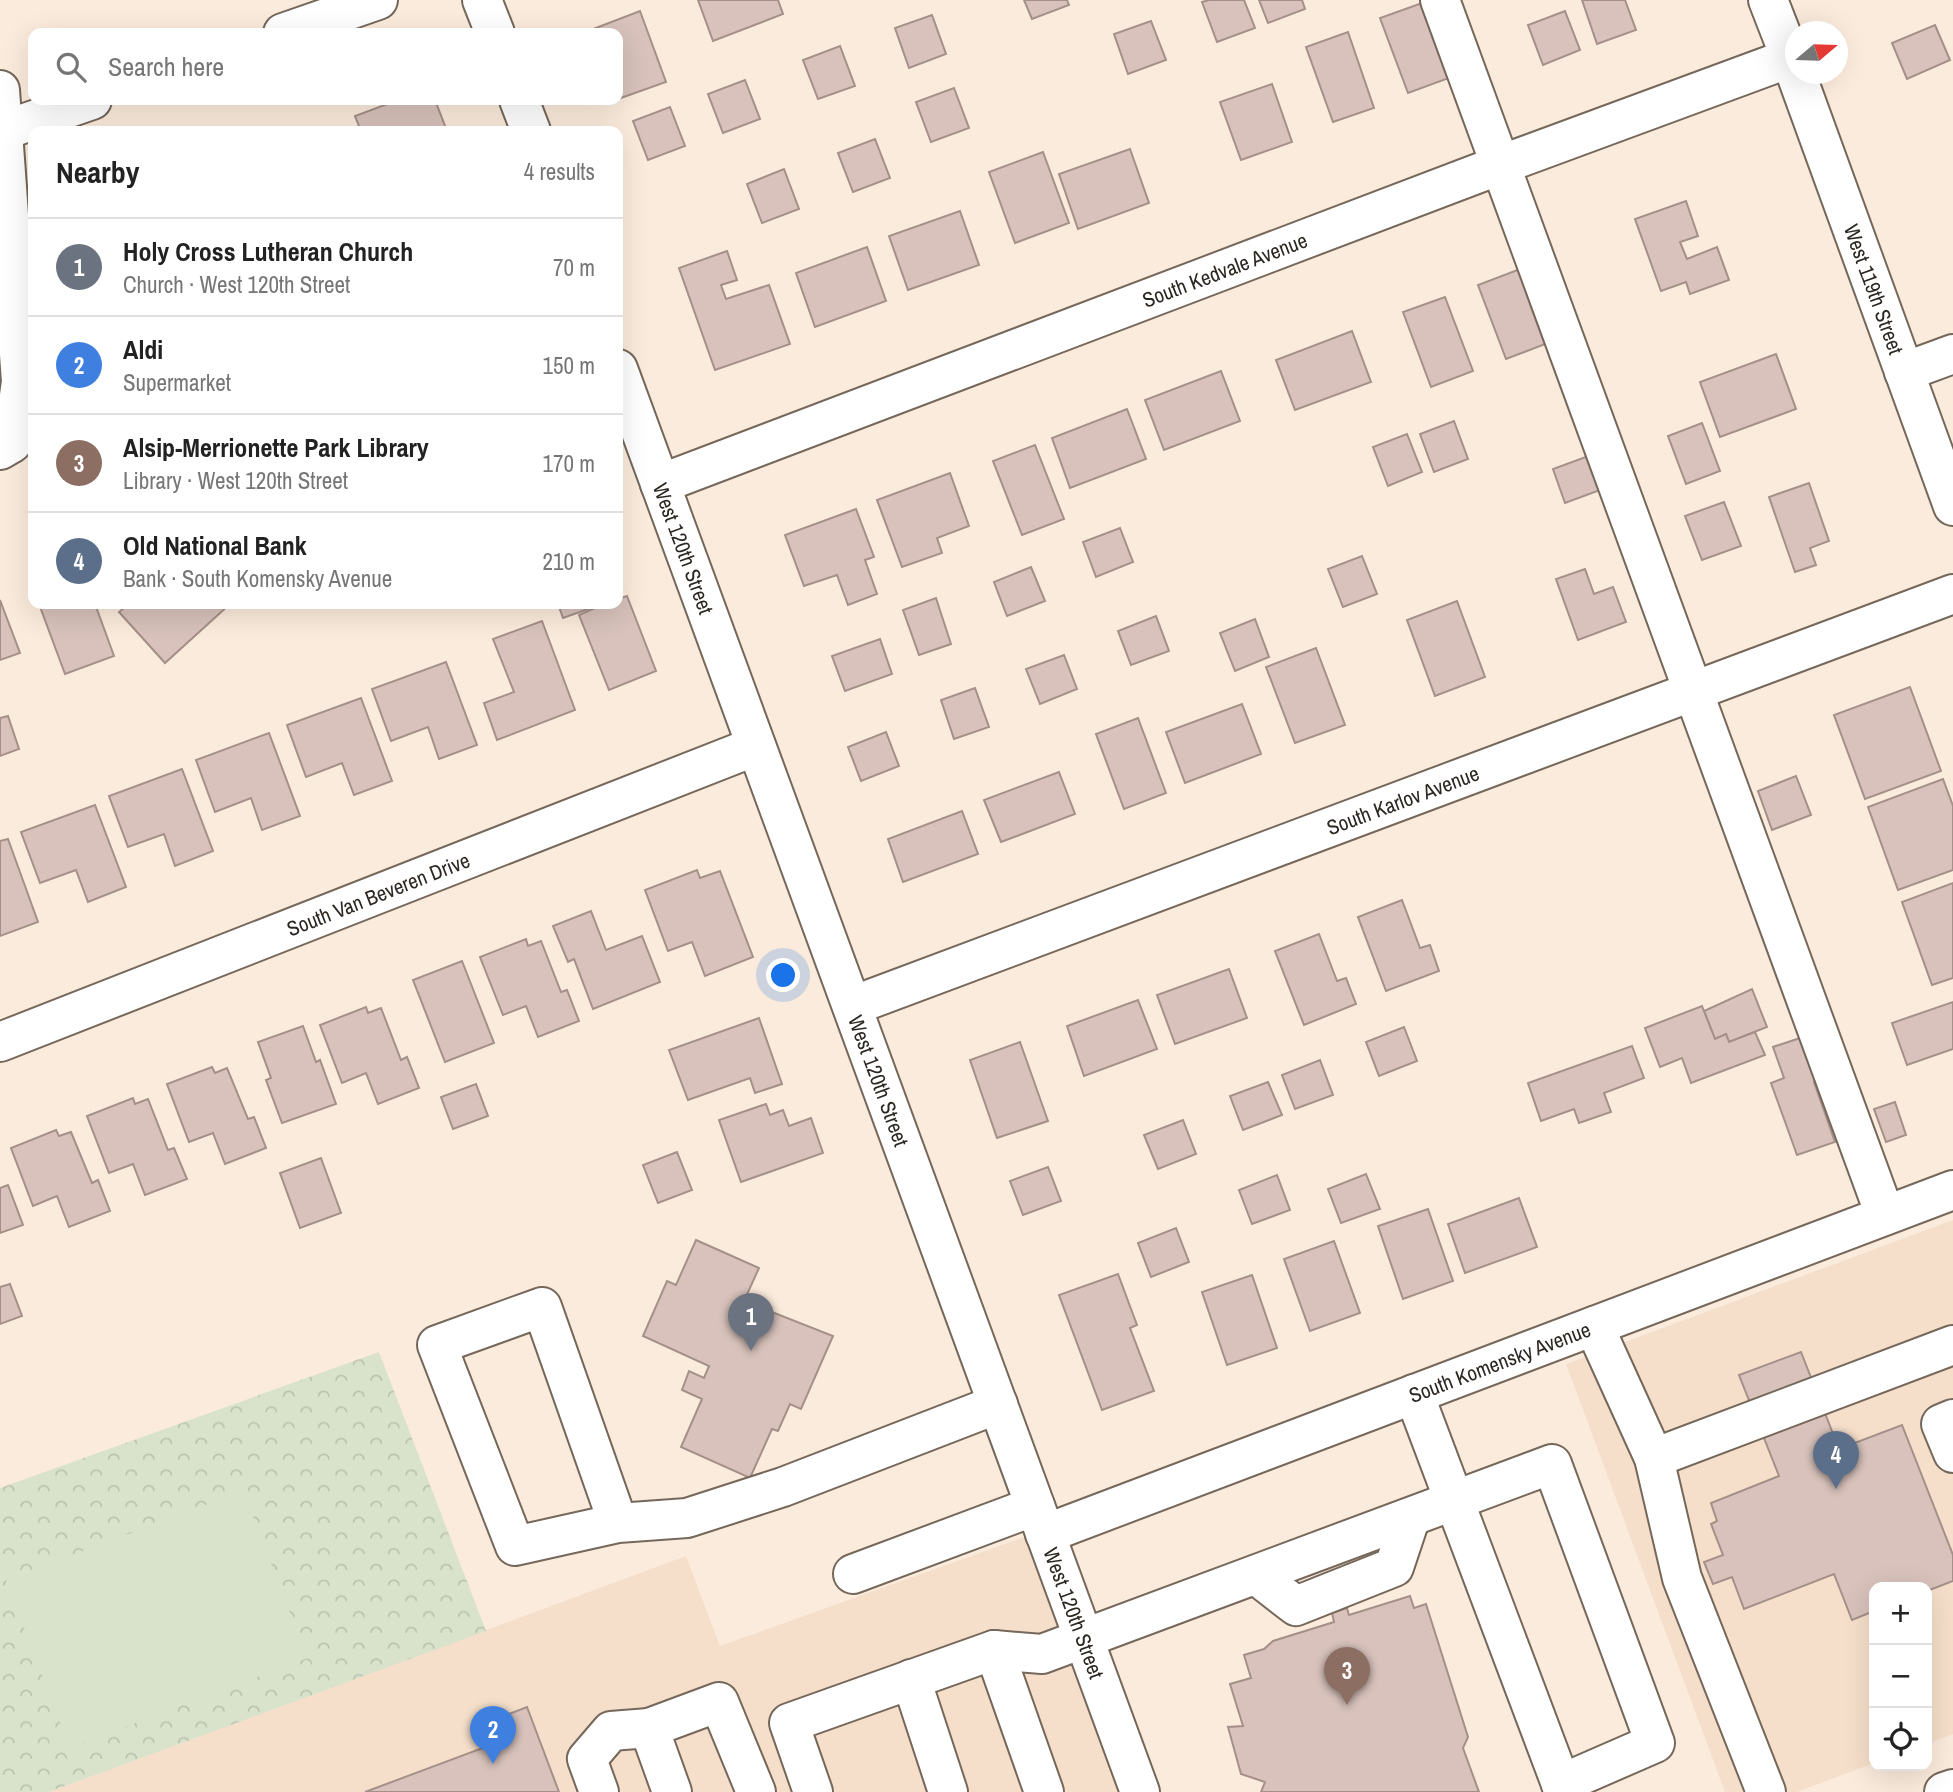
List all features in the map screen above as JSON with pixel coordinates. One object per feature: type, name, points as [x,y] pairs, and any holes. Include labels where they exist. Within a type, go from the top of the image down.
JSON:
[{"type":"street","points":[[297,28],[378,0]]},
{"type":"street","points":[[482,0],[493,28]]},
{"type":"street","points":[[1440,0],[1885,1215]]},
{"type":"street","name":"West 119th Street","points":[[1768,0],[1785,44]]},
{"type":"street","name":"South Kedvale Avenue","points":[[660,484],[1500,165],[1785,71]]},
{"type":"street","name":"West 119th Street","points":[[1800,84],[1953,506]]},
{"type":"street","points":[[0,90],[21,382],[6,447]]},
{"type":"street","points":[[2,131],[78,105]]},
{"type":"street","points":[[521,105],[529,126]]},
{"type":"street","points":[[1904,372],[1953,354]]},
{"type":"street","name":"West 120th Street","points":[[623,383],[1140,1792]]},
{"type":"street","name":"South Karlov Avenue","points":[[852,1006],[1953,594]]},
{"type":"street","name":"South Van Beveren Drive","points":[[0,1042],[756,746]]},
{"type":"street","name":"South Komensky Avenue","points":[[853,1574],[1040,1520],[1414,1394],[1953,1189]]},
{"type":"street","points":[[618,1523],[542,1307],[436,1345],[516,1546],[618,1523],[687,1518],[783,1487],[998,1404]]},
{"type":"street","points":[[1594,1326],[1654,1458],[1682,1578],[1766,1792]]},
{"type":"street","points":[[1654,1458],[1953,1345]]},
{"type":"street","points":[[813,1792],[789,1723],[994,1650],[1042,1654],[1256,1575],[1296,1606],[1394,1567],[1410,1519],[1457,1502],[1552,1464],[1655,1743],[1563,1788],[1457,1502],[1414,1394]]},
{"type":"street","points":[[1953,1419],[1941,1424],[1953,1453]]},
{"type":"street","points":[[994,1650],[1044,1792]]},
{"type":"street","points":[[911,1679],[948,1792]]},
{"type":"street","points":[[599,1792],[587,1759],[611,1731],[649,1728],[719,1702],[755,1792]]},
{"type":"street","points":[[649,1728],[672,1792]]},
{"type":"street","points":[[1944,1792],[1953,1789]]},
{"type":"shaded area","points":[[1953,1220],[1953,1734],[1932,1742],[1932,1582],[1869,1582],[1869,1765],[1797,1792],[1725,1792],[1566,1364]]},
{"type":"shaded area","points":[[1027,1536],[1119,1792],[49,1792],[686,1556],[720,1646]]},
{"type":"green space","points":[[379,1352],[486,1631],[49,1792],[0,1792],[0,1488]]},
{"type":"green space","points":[[243,1491],[307,1658],[70,1748],[6,1580]]},
{"type":"building","points":[[698,0],[778,0],[783,14],[713,41]]},
{"type":"building","points":[[1024,0],[1067,0],[1069,5],[1032,19]]},
{"type":"building","points":[[1244,0],[1255,28],[1217,42],[1202,2]]},
{"type":"building","points":[[1259,0],[1302,0],[1305,9],[1268,23]]},
{"type":"building","points":[[1582,0],[1625,0],[1636,30],[1597,44]]},
{"type":"building","points":[[1422,3],[1449,78],[1408,93],[1380,18]]},
{"type":"building","points":[[640,11],[666,82],[623,97],[623,28],[596,28]]},
{"type":"building","points":[[1565,11],[1580,50],[1543,65],[1528,25]]},
{"type":"building","points":[[932,15],[946,54],[909,68],[895,28]]},
{"type":"building","points":[[1151,21],[1166,60],[1128,74],[1114,34]]},
{"type":"building","points":[[1935,25],[1950,60],[1907,79],[1892,43]]},
{"type":"building","points":[[1348,32],[1374,108],[1333,122],[1306,47]]},
{"type":"building","points":[[840,46],[855,86],[818,99],[803,60]]},
{"type":"building","points":[[745,80],[760,119],[723,133],[708,94]]},
{"type":"building","points":[[1272,84],[1292,142],[1241,160],[1220,102]]},
{"type":"building","points":[[954,88],[969,128],[931,142],[916,102]]},
{"type":"building","points":[[385,105],[437,105],[445,126],[359,126],[355,116]]},
{"type":"building","points":[[670,107],[685,146],[648,160],[633,121]]},
{"type":"building","points":[[875,139],[890,178],[853,192],[838,153]]},
{"type":"building","points":[[1130,149],[1149,203],[1078,229],[1059,174]]},
{"type":"building","points":[[1043,152],[1069,223],[1015,243],[989,172]]},
{"type":"building","points":[[784,169],[799,209],[762,223],[747,184]]},
{"type":"building","points":[[1686,201],[1698,236],[1680,242],[1687,259],[1717,247],[1729,280],[1690,294],[1686,282],[1661,291],[1635,219]]},
{"type":"building","points":[[960,211],[979,265],[908,290],[889,236]]},
{"type":"building","points":[[867,247],[886,301],[815,327],[796,273]]},
{"type":"building","points":[[727,251],[737,280],[721,285],[726,299],[769,285],[790,344],[715,370],[679,268]]},
{"type":"building","points":[[1520,269],[1548,343],[1506,359],[1478,285]]},
{"type":"building","points":[[1445,297],[1473,371],[1431,387],[1403,312]]},
{"type":"building","points":[[1352,331],[1371,382],[1295,410],[1276,360]]},
{"type":"building","points":[[1776,354],[1796,409],[1720,437],[1700,382]]},
{"type":"building","points":[[1221,371],[1240,421],[1164,450],[1145,400]]},
{"type":"building","points":[[1127,409],[1146,459],[1070,488],[1052,438]]},
{"type":"building","points":[[1454,421],[1468,459],[1434,472],[1420,434]]},
{"type":"building","points":[[1702,423],[1720,471],[1686,484],[1668,436]]},
{"type":"building","points":[[1407,434],[1422,472],[1388,486],[1373,447]]},
{"type":"building","points":[[1035,445],[1064,519],[1022,535],[993,461]]},
{"type":"building","points":[[1591,455],[1603,489],[1565,503],[1553,469]]},
{"type":"building","points":[[950,473],[969,526],[937,538],[942,553],[902,567],[877,500]]},
{"type":"building","points":[[1809,483],[1829,541],[1810,548],[1816,565],[1795,572],[1769,497]]},
{"type":"building","points":[[1724,502],[1741,546],[1702,560],[1685,516]]},
{"type":"building","points":[[856,509],[874,557],[865,560],[877,594],[848,605],[837,575],[804,586],[785,535]]},
{"type":"building","points":[[1120,528],[1133,562],[1096,577],[1083,542]]},
{"type":"building","points":[[1362,556],[1377,594],[1343,607],[1328,569]]},
{"type":"building","points":[[1031,567],[1045,601],[1007,616],[994,582]]},
{"type":"building","points":[[1585,569],[1594,594],[1613,587],[1626,622],[1578,640],[1556,579]]},
{"type":"building","points":[[627,596],[656,671],[609,690],[579,615],[593,609],[623,609],[623,597]]},
{"type":"building","points":[[936,598],[951,644],[919,655],[903,610]]},
{"type":"building","points":[[0,600],[20,653],[0,660]]},
{"type":"building","points":[[1457,601],[1485,677],[1435,696],[1407,620]]},
{"type":"building","points":[[41,609],[97,609],[114,656],[65,674]]},
{"type":"building","points":[[123,609],[224,609],[165,663],[119,612]]},
{"type":"building","points":[[560,609],[588,609],[563,618]]},
{"type":"building","points":[[1156,616],[1169,651],[1131,665],[1118,631]]},
{"type":"building","points":[[1255,619],[1269,657],[1235,671],[1220,633]]},
{"type":"building","points":[[542,621],[575,710],[497,740],[484,703],[514,692],[493,639]]},
{"type":"building","points":[[880,639],[892,674],[845,691],[832,656]]},
{"type":"building","points":[[1316,648],[1345,725],[1295,743],[1266,667]]},
{"type":"building","points":[[1064,655],[1077,689],[1040,704],[1026,669]]},
{"type":"building","points":[[446,662],[477,745],[439,759],[428,727],[391,741],[372,689]]},
{"type":"building","points":[[1910,687],[1941,771],[1865,799],[1834,715]]},
{"type":"building","points":[[975,688],[989,727],[954,739],[941,700]]},
{"type":"building","points":[[361,698],[392,781],[354,795],[342,763],[306,777],[287,725]]},
{"type":"building","points":[[1242,704],[1261,754],[1185,783],[1166,732]]},
{"type":"building","points":[[8,716],[19,749],[0,756],[0,718]]},
{"type":"building","points":[[1138,718],[1166,793],[1124,809],[1096,734]]},
{"type":"building","points":[[886,732],[899,766],[861,781],[848,747]]},
{"type":"building","points":[[269,733],[300,816],[262,830],[251,798],[215,812],[196,760]]},
{"type":"building","points":[[182,769],[213,851],[175,866],[164,834],[128,847],[109,796]]},
{"type":"building","points":[[1059,772],[1075,814],[1001,842],[984,800]]},
{"type":"building","points":[[1796,776],[1811,815],[1772,830],[1758,791]]},
{"type":"building","points":[[1943,779],[1953,806],[1953,870],[1898,890],[1868,807]]},
{"type":"building","points":[[95,805],[126,887],[88,902],[76,870],[40,883],[21,832]]},
{"type":"building","points":[[962,811],[978,854],[903,882],[888,839]]},
{"type":"building","points":[[8,839],[38,922],[0,936],[0,841]]},
{"type":"building","points":[[697,870],[700,878],[720,871],[753,957],[705,976],[692,942],[668,951],[645,890]]},
{"type":"building","points":[[1953,883],[1953,978],[1932,985],[1902,902]]},
{"type":"building","points":[[1402,900],[1420,948],[1430,945],[1439,971],[1386,991],[1358,917]]},
{"type":"building","points":[[591,911],[606,950],[642,936],[660,982],[593,1009],[574,959],[568,962],[553,926]]},
{"type":"building","points":[[1319,934],[1337,981],[1346,978],[1356,1004],[1304,1025],[1275,951]]},
{"type":"building","points":[[526,939],[528,946],[541,941],[561,992],[567,990],[579,1021],[538,1037],[526,1006],[503,1015],[480,957]]},
{"type":"building","points":[[462,961],[494,1043],[445,1062],[413,980]]},
{"type":"building","points":[[1229,969],[1247,1018],[1175,1044],[1157,995]]},
{"type":"building","points":[[1752,989],[1767,1027],[1729,1042],[1726,1034],[1715,1039],[1704,1011]]},
{"type":"building","points":[[1138,1000],[1157,1049],[1084,1076],[1067,1026]]},
{"type":"building","points":[[1953,1002],[1953,1049],[1907,1065],[1892,1023]]},
{"type":"building","points":[[1702,1006],[1715,1039],[1726,1034],[1729,1042],[1755,1032],[1765,1055],[1691,1083],[1682,1058],[1660,1067],[1645,1028]]},
{"type":"building","points":[[366,1007],[368,1013],[381,1008],[401,1060],[407,1057],[419,1088],[378,1104],[366,1073],[342,1083],[320,1025]]},
{"type":"building","points":[[759,1018],[782,1084],[755,1093],[750,1078],[688,1100],[669,1050]]},
{"type":"building","points":[[303,1026],[316,1062],[320,1060],[336,1104],[282,1123],[266,1080],[271,1078],[258,1042]]},
{"type":"building","points":[[1404,1027],[1417,1061],[1379,1076],[1366,1042]]},
{"type":"building","points":[[1806,1036],[1821,1079],[1814,1082],[1835,1142],[1797,1155],[1771,1083],[1784,1078],[1773,1047]]},
{"type":"building","points":[[1020,1042],[1048,1121],[997,1138],[970,1060]]},
{"type":"building","points":[[1632,1046],[1644,1078],[1604,1093],[1611,1112],[1579,1123],[1574,1109],[1541,1121],[1528,1083]]},
{"type":"building","points":[[1320,1060],[1333,1095],[1295,1109],[1282,1075]]},
{"type":"building","points":[[212,1067],[215,1073],[227,1068],[248,1119],[254,1117],[266,1148],[225,1164],[213,1133],[189,1142],[167,1084]]},
{"type":"building","points":[[1268,1082],[1282,1115],[1243,1130],[1230,1096]]},
{"type":"building","points":[[476,1084],[488,1116],[453,1129],[441,1097]]},
{"type":"building","points":[[133,1098],[135,1104],[148,1099],[168,1150],[174,1148],[187,1179],[145,1195],[133,1164],[109,1173],[87,1116]]},
{"type":"building","points":[[1895,1102],[1906,1135],[1886,1142],[1874,1109]]},
{"type":"building","points":[[766,1104],[770,1115],[783,1110],[789,1126],[811,1118],[823,1153],[741,1182],[719,1120]]},
{"type":"building","points":[[1183,1120],[1196,1154],[1158,1169],[1144,1135]]},
{"type":"building","points":[[56,1130],[59,1136],[71,1132],[92,1183],[98,1180],[110,1211],[69,1227],[57,1196],[33,1206],[11,1148]]},
{"type":"building","points":[[677,1152],[692,1190],[658,1203],[643,1165]]},
{"type":"building","points":[[321,1158],[341,1213],[300,1228],[280,1173]]},
{"type":"building","points":[[1048,1167],[1061,1201],[1023,1215],[1010,1181]]},
{"type":"building","points":[[1366,1174],[1380,1209],[1341,1223],[1328,1189]]},
{"type":"building","points":[[1277,1175],[1290,1210],[1252,1224],[1239,1190]]},
{"type":"building","points":[[8,1185],[23,1225],[0,1233],[0,1188]]},
{"type":"building","points":[[1519,1198],[1537,1247],[1465,1273],[1448,1224]]},
{"type":"building","points":[[1428,1209],[1453,1281],[1403,1299],[1378,1226]]},
{"type":"building","points":[[1176,1228],[1189,1262],[1151,1277],[1138,1243]]},
{"type":"building","points":[[696,1240],[759,1268],[744,1301],[833,1336],[801,1409],[790,1404],[778,1431],[772,1429],[750,1478],[681,1447],[702,1399],[682,1390],[689,1371],[704,1378],[709,1366],[643,1336],[667,1281],[676,1285]]},
{"type":"building","points":[[1334,1241],[1360,1313],[1310,1331],[1284,1259]]},
{"type":"building","points":[[1118,1274],[1137,1325],[1130,1328],[1154,1391],[1102,1410],[1059,1295]]},
{"type":"building","points":[[1252,1275],[1277,1348],[1227,1365],[1202,1292]]},
{"type":"building","points":[[10,1284],[22,1316],[0,1324],[0,1287]]},
{"type":"building","points":[[1801,1352],[1839,1449],[1902,1425],[1953,1555],[1953,1581],[1932,1589],[1932,1582],[1869,1582],[1869,1613],[1852,1620],[1834,1574],[1744,1609],[1732,1577],[1713,1584],[1704,1562],[1723,1555],[1711,1524],[1717,1521],[1711,1503],[1779,1476],[1739,1375]]},
{"type":"building","points":[[1410,1596],[1414,1608],[1426,1604],[1468,1737],[1463,1748],[1479,1792],[1261,1792],[1265,1782],[1241,1774],[1228,1727],[1243,1726],[1230,1684],[1251,1678],[1244,1655],[1264,1649],[1273,1641],[1334,1622],[1332,1613],[1347,1608],[1349,1615]]},
{"type":"building","points":[[527,1707],[559,1792],[365,1792],[512,1737],[504,1716]]},
{"type":"place","name":"Holy Cross Lutheran Church","points":[[751,1351]]},
{"type":"place","name":"Old National Bank","points":[[1836,1489]]},
{"type":"place","name":"Alsip-Merrionette Park Library","points":[[1347,1705]]},
{"type":"place","name":"Aldi","points":[[493,1764]]}]
